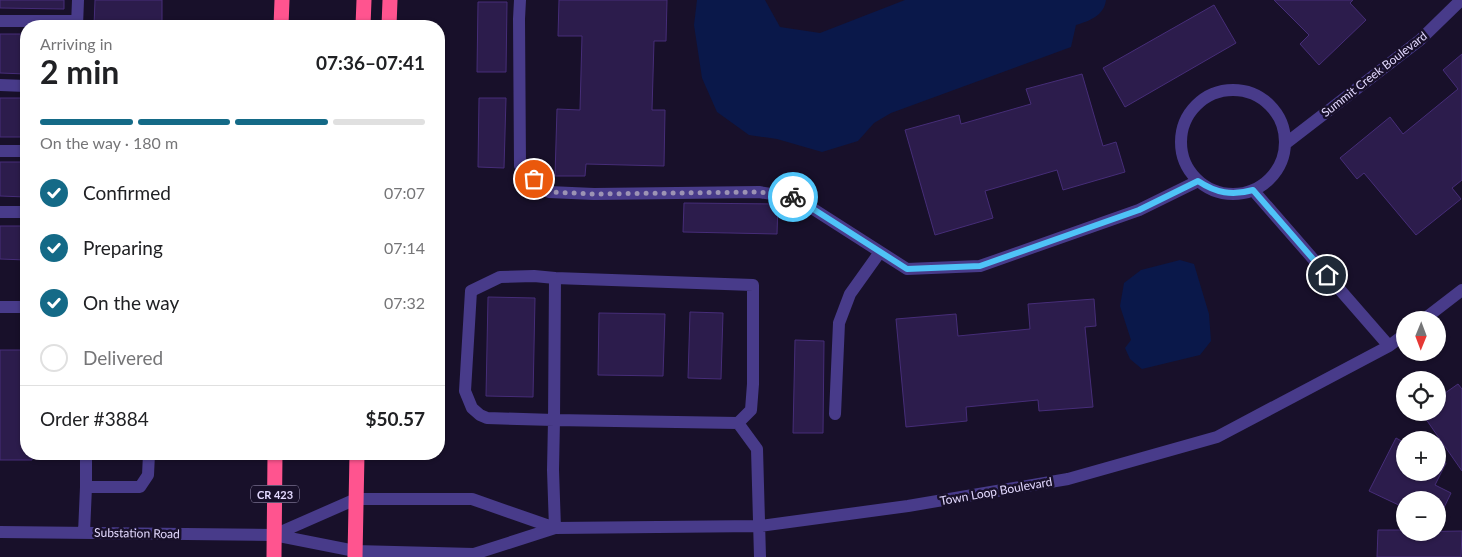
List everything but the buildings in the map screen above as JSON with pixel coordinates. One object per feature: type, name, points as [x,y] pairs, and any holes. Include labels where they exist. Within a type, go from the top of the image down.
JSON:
[{"type":"highway","points":[[281,20],[282,0]]},
{"type":"highway","points":[[363,20],[364,0]]},
{"type":"highway","points":[[389,20],[390,0]]},
{"type":"highway","name":"CR 423","points":[[274,557],[275,460]]},
{"type":"highway","points":[[355,554],[357,460]]},
{"type":"street","points":[[77,20],[78,0]]},
{"type":"street","points":[[520,0],[520,166],[549,192],[604,194],[759,192],[796,198],[907,269],[980,266],[1139,210],[1198,181]]},
{"type":"street","name":"Summit Creek Boulevard","points":[[1285,144],[1420,40],[1461,0]]},
{"type":"street","points":[[0,21],[20,22]]},
{"type":"street","points":[[0,85],[20,86]]},
{"type":"street","points":[[1228,90],[1246,92],[1262,99],[1274,111],[1282,126],[1285,144],[1276,172],[1266,182],[1253,190],[1239,194],[1224,193],[1210,189],[1198,181],[1187,168],[1181,152],[1181,134],[1186,118],[1197,104],[1212,95],[1228,90]]},
{"type":"street","points":[[0,151],[20,151]]},
{"type":"street","points":[[1253,190],[1389,346]]},
{"type":"street","points":[[0,212],[20,212]]},
{"type":"street","points":[[835,414],[839,323],[850,294],[880,252]]},
{"type":"street","points":[[534,276],[753,285],[753,384],[751,410],[738,423],[554,420],[487,418],[472,408],[465,391],[471,291],[500,277],[534,276]]},
{"type":"street","points":[[555,278],[553,470],[555,528]]},
{"type":"street","points":[[1435,311],[1462,290]]},
{"type":"street","points":[[0,307],[20,308]]},
{"type":"street","name":"Town Loop Boulevard","points":[[274,534],[355,554],[474,554],[555,528],[760,526],[908,506],[1068,479],[1217,437],[1396,341]]},
{"type":"street","points":[[738,423],[757,449],[760,557]]},
{"type":"street","points":[[84,533],[86,460]]},
{"type":"street","points":[[86,487],[140,487],[148,474],[149,460]]},
{"type":"street","name":"Town Loop Boulevard","points":[[274,534],[356,499],[472,499],[555,528]]},
{"type":"street","name":"Substation Road","points":[[0,532],[274,534]]},
{"type":"shaded area","points":[[697,0],[765,0],[780,27],[820,33],[905,0],[1106,0],[1105,6],[1099,14],[1091,20],[1076,25],[1071,47],[891,113],[874,123],[858,141],[822,152],[777,139],[749,135],[717,112],[702,78],[694,25]]},
{"type":"shaded area","points":[[1180,260],[1194,264],[1209,314],[1211,341],[1200,355],[1142,369],[1130,359],[1125,348],[1131,340],[1120,306],[1124,283],[1141,270]]},
{"type":"way so far","points":[[534,179],[549,192],[594,194],[759,192],[793,197]]},
{"type":"route","points":[[793,197],[907,269],[980,266],[1139,210],[1198,181],[1210,189],[1224,193],[1239,194],[1253,190],[1327,275]]}]
